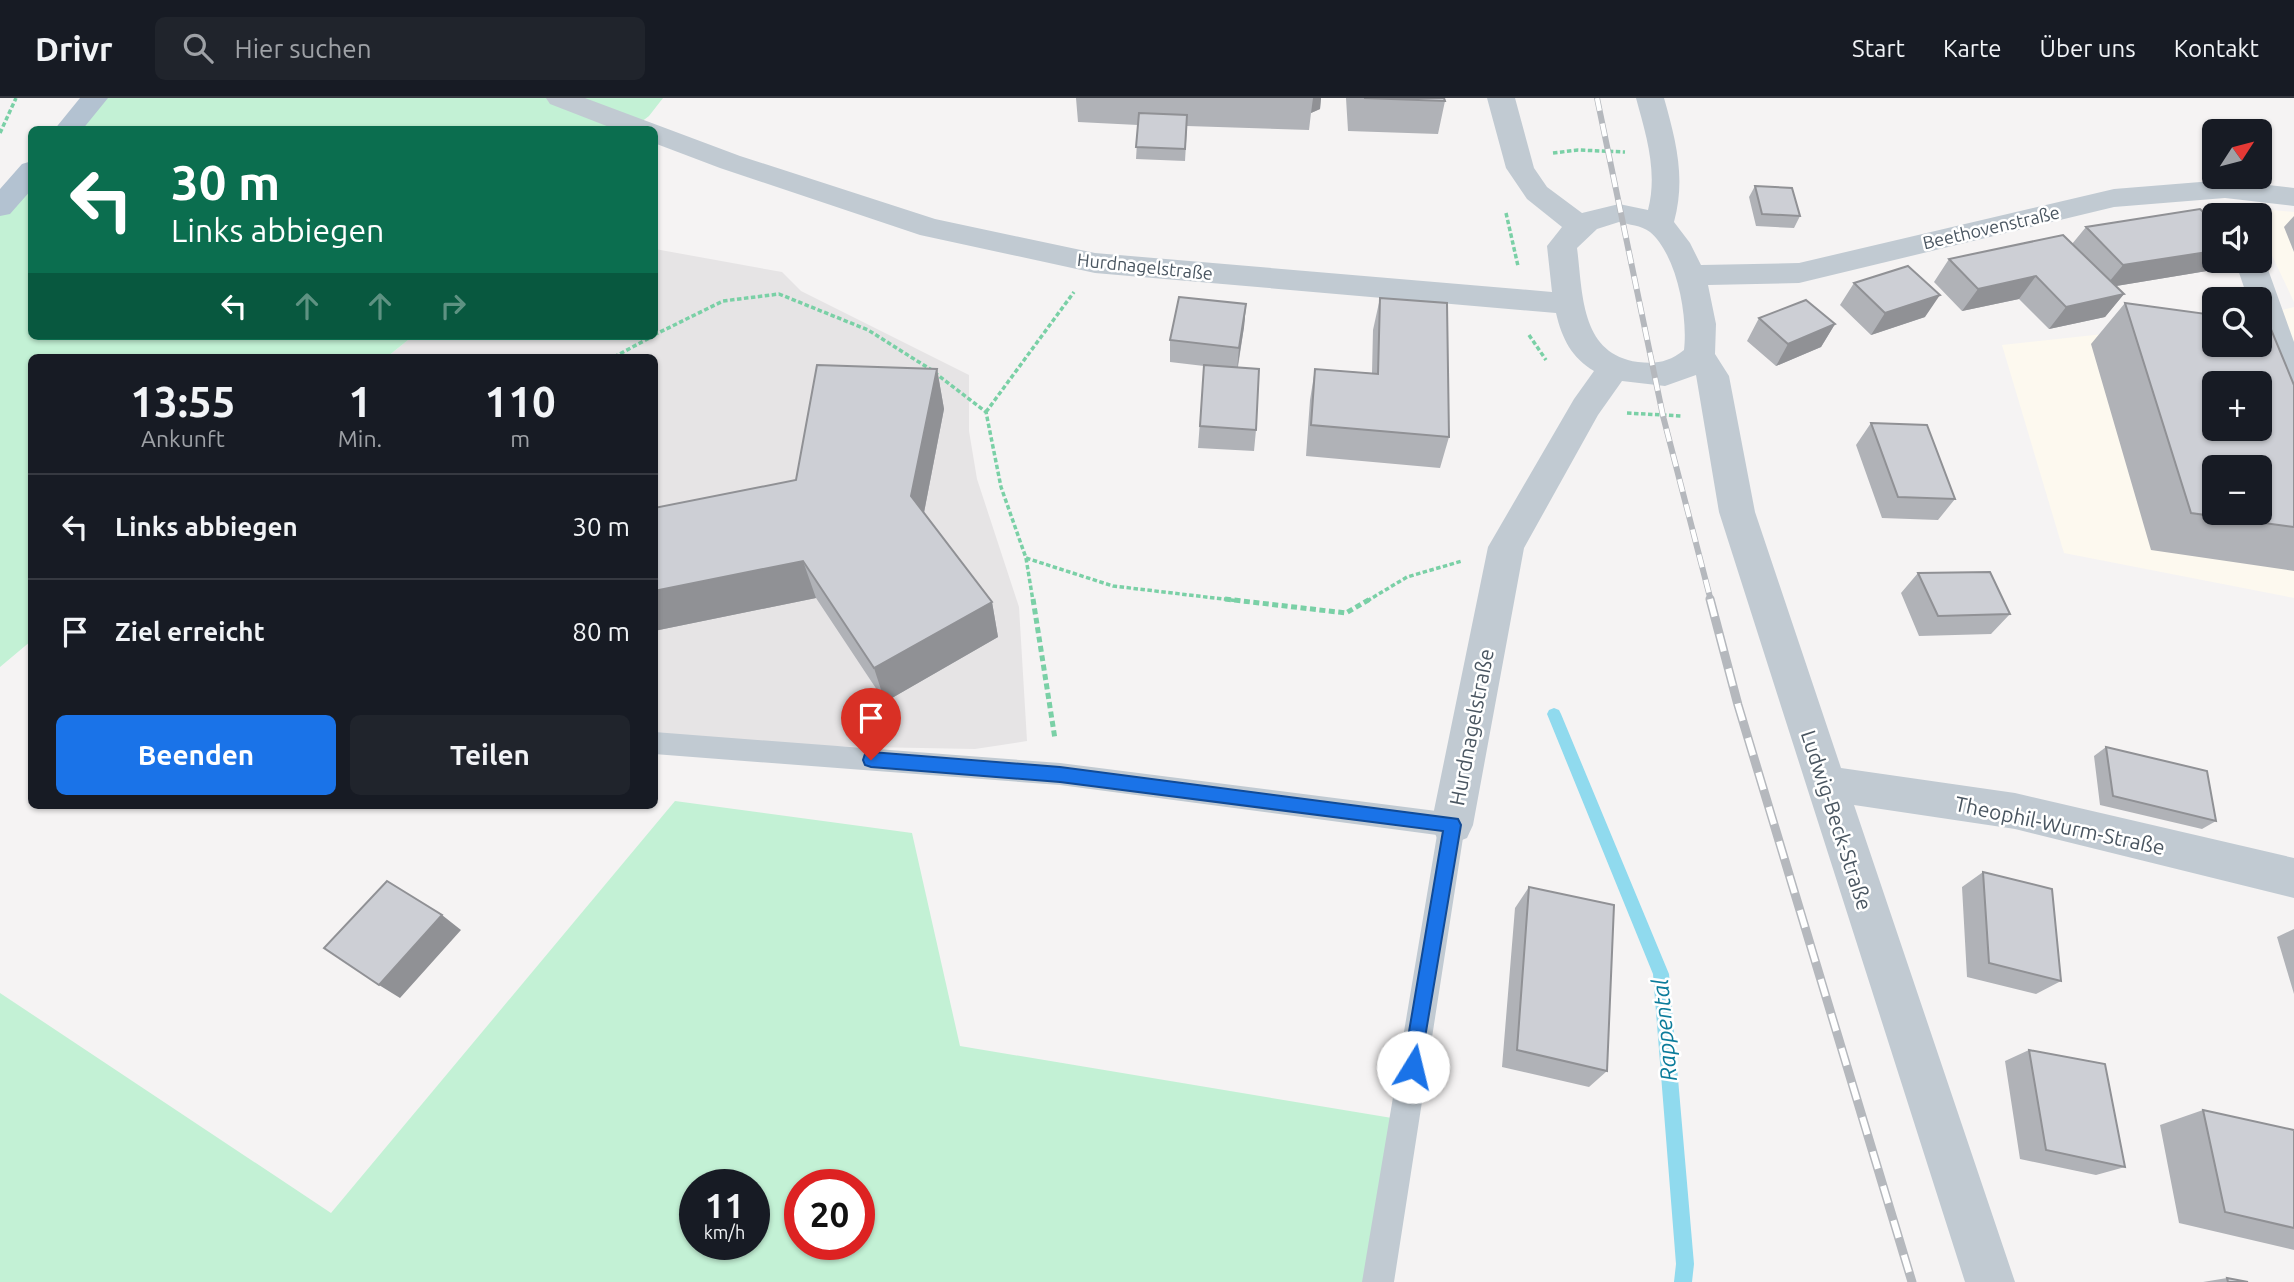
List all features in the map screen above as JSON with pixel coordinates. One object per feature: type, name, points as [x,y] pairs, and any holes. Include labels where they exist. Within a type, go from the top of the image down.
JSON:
[{"type":"main road","points":[[70,126],[94,98]]},
{"type":"main road","points":[[0,206],[28,174]]},
{"type":"street","points":[[560,98],[634,126]]},
{"type":"street","points":[[1501,98],[1520,167],[1537,193],[1579,226]]},
{"type":"street","points":[[1650,98],[1669,175],[1667,200],[1659,224]]},
{"type":"street","name":"Hurdnagelstraße","points":[[658,135],[930,228],[1095,263],[1570,304]]},
{"type":"street","name":"Beethovenstraße","points":[[1689,275],[1799,273],[2114,198],[2229,202],[2294,197]]},
{"type":"street","points":[[1619,213],[1659,224],[1673,238],[1683,255],[1703,337],[1699,355],[1678,370],[1639,375],[1614,368],[1600,360],[1578,339],[1562,246],[1579,226],[1594,217],[1619,213]]},
{"type":"street","points":[[2254,273],[2294,388]]},
{"type":"street","name":"Ludwig-Beck-Straße","points":[[1699,355],[1713,376],[1737,512],[1990,1282]]},
{"type":"street","name":"Hurdnagelstraße","points":[[1452,825],[1506,547],[1587,407],[1614,368]]},
{"type":"street","name":"Theophil-Wurm-Straße","points":[[1824,783],[2015,811],[2294,878]]},
{"type":"lane","points":[[658,743],[1060,774],[1452,825],[1378,1282]]},
{"type":"path","points":[[0,133],[16,98]]},
{"type":"path","points":[[986,412],[1095,263]]},
{"type":"path","points":[[658,334],[723,301],[779,294],[868,330],[930,369],[986,412],[1001,486],[1026,558],[1060,774]]},
{"type":"path","points":[[620,354],[646,340]]},
{"type":"path","points":[[1587,407],[1641,415],[1720,416]]},
{"type":"path","points":[[1026,558],[1113,586],[1346,613],[1407,577],[1506,547]]},
{"type":"shaded area","points":[[2272,210],[2294,212],[2294,302],[2272,255]]},
{"type":"shaded area","points":[[658,250],[782,272],[801,291],[969,375],[969,431],[977,479],[1019,607],[1027,741],[975,749],[658,743],[658,354],[391,354],[408,340],[658,340]]},
{"type":"shaded area","points":[[2294,307],[2294,598],[2064,553],[2002,345],[2202,323],[2202,357],[2272,357],[2272,313]]},
{"type":"green space","points":[[94,98],[663,98],[649,116],[636,126],[70,126]]},
{"type":"green space","points":[[28,174],[28,340],[408,340],[391,354],[28,354],[28,644],[0,667],[0,207]]},
{"type":"green space","points":[[675,801],[912,833],[960,1046],[1404,1120],[1376,1282],[0,1282],[0,993],[331,1213]]},
{"type":"building","points":[[1364,98],[1444,98],[1445,101]]},
{"type":"building","points":[[1139,113],[1187,115],[1185,149],[1136,147]]},
{"type":"building","points":[[1755,186],[1792,188],[1800,216],[1762,214]]},
{"type":"building","points":[[2200,209],[2202,253],[2123,265],[2086,227]]},
{"type":"building","points":[[2063,235],[2124,294],[2066,307],[2036,276],[1978,289],[1949,259]]},
{"type":"building","points":[[1908,266],[1940,295],[1885,313],[1854,283]]},
{"type":"building","points":[[1179,297],[1246,304],[1239,348],[1170,340]]},
{"type":"building","points":[[1380,298],[1447,303],[1449,437],[1311,425],[1315,369],[1378,374]]},
{"type":"building","points":[[1806,300],[1835,324],[1788,344],[1759,318]]},
{"type":"building","points":[[2125,303],[2202,313],[2202,357],[2272,357],[2272,332],[2294,385],[2294,527],[2272,524],[2272,455],[2202,455],[2202,514],[2191,513]]},
{"type":"building","points":[[817,365],[937,369],[911,496],[992,602],[874,668],[803,561],[658,590],[658,507],[796,480]]},
{"type":"building","points":[[1204,365],[1259,369],[1256,430],[1200,426]]},
{"type":"building","points":[[1871,423],[1927,425],[1955,499],[1898,497]]},
{"type":"building","points":[[1990,572],[2010,614],[1938,616],[1918,573]]},
{"type":"building","points":[[2106,747],[2207,771],[2216,821],[2113,796]]},
{"type":"building","points":[[1983,872],[2052,889],[2061,981],[1989,963]]},
{"type":"building","points":[[387,881],[442,915],[379,985],[324,948]]},
{"type":"building","points":[[1529,887],[1614,905],[1607,1071],[1517,1050]]},
{"type":"building","points":[[2029,1050],[2105,1064],[2125,1167],[2046,1150]]},
{"type":"building","points":[[2203,1110],[2294,1130],[2294,1228],[2225,1212]]},
{"type":"building","points":[[2227,1278],[2248,1282],[2228,1282]]},
{"type":"waterway","name":"Rappental","points":[[1554,714],[1661,974],[1685,1264],[1683,1282]]},
{"type":"railway","points":[[1597,98],[1663,416],[1711,601]]},
{"type":"railway","points":[[1710,599],[1738,705],[1912,1282]]},
{"type":"route","points":[[871,760],[1060,774],[1452,825],[1413,1067]]}]
